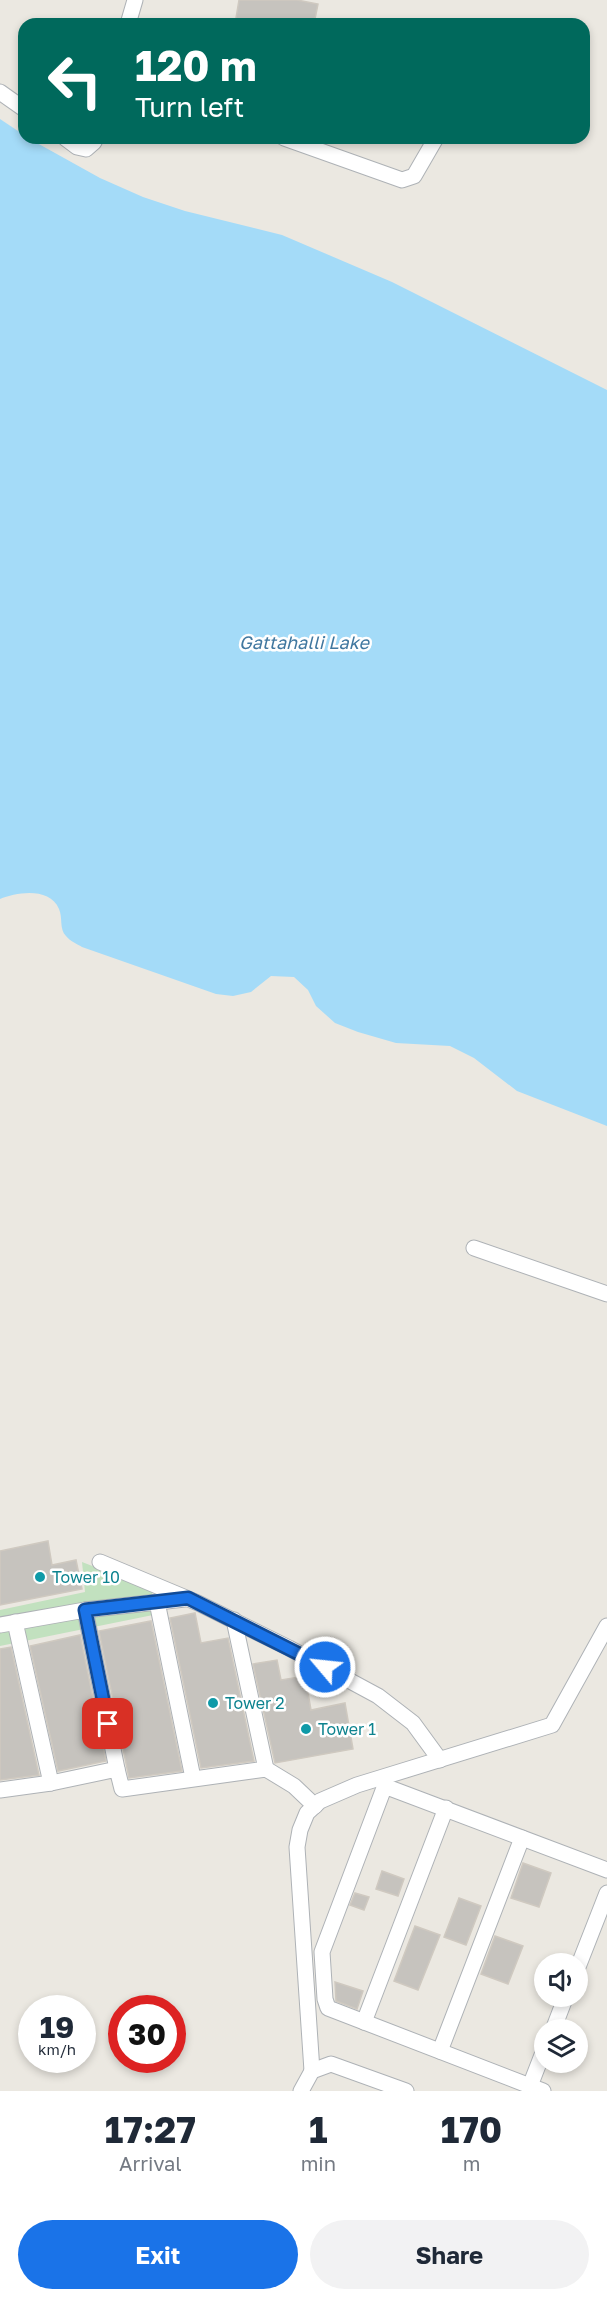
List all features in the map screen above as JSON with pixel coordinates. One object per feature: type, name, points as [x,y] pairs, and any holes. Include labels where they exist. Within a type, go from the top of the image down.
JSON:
[{"type":"street","points":[[130,18],[135,0]]},
{"type":"street","points":[[0,92],[18,105]]},
{"type":"street","points":[[73,144],[86,149],[92,144]]},
{"type":"street","points":[[301,144],[402,180],[414,176],[433,144]]},
{"type":"street","points":[[474,1248],[607,1294]]},
{"type":"street","points":[[100,1563],[188,1598],[234,1620],[378,1696],[413,1723],[440,1760]]},
{"type":"street","points":[[51,1783],[8,1624],[85,1610],[188,1598]]},
{"type":"street","points":[[157,1602],[193,1778]]},
{"type":"street","points":[[85,1610],[122,1789],[266,1769],[294,1786],[315,1806]]},
{"type":"street","points":[[234,1620],[266,1769]]},
{"type":"street","points":[[301,2091],[312,2071],[297,1847],[300,1830],[307,1813],[320,1801],[357,1785],[552,1725],[607,1626]]},
{"type":"street","points":[[0,1790],[51,1783],[117,1769]]},
{"type":"street","points":[[540,2073],[537,2088],[327,2008],[322,1952],[384,1788],[391,1786],[607,1870]]},
{"type":"street","points":[[364,2022],[446,1808]]},
{"type":"street","points":[[441,2051],[522,1838]]},
{"type":"street","points":[[583,1953],[607,1893]]},
{"type":"street","points":[[312,2071],[331,2064],[406,2091]]},
{"type":"green space","points":[[82,1562],[152,1589],[153,1615],[0,1646],[0,1610],[85,1592]]},
{"type":"water","name":"Gattahalli Lake","points":[[0,119],[18,131],[18,144],[39,144],[100,178],[143,197],[185,211],[282,235],[392,282],[607,390],[607,1126],[517,1091],[474,1058],[450,1046],[396,1043],[335,1023],[316,1006],[308,990],[294,977],[271,976],[251,992],[233,996],[216,994],[76,944],[64,933],[59,909],[48,897],[41,894],[24,893],[0,899]]},
{"type":"building","points":[[239,0],[297,0],[318,4],[315,18],[236,18]]},
{"type":"building","name":"Tower 10","points":[[48,1541],[52,1565],[76,1560],[82,1589],[0,1605],[0,1551]]},
{"type":"building","name":"Tower 2","points":[[195,1613],[201,1643],[228,1638],[254,1761],[201,1768],[170,1618]]},
{"type":"building","points":[[151,1621],[182,1771],[129,1778],[99,1631]]},
{"type":"building","points":[[80,1635],[106,1761],[58,1771],[30,1646]]},
{"type":"building","points":[[11,1647],[39,1775],[0,1780],[0,1649]]},
{"type":"building","name":"Tower 1","points":[[277,1660],[281,1680],[305,1676],[311,1710],[345,1703],[353,1749],[275,1763],[253,1664]]},
{"type":"building","points":[[523,1863],[551,1873],[539,1907],[511,1898]]},
{"type":"building","points":[[382,1871],[404,1879],[398,1896],[376,1889]]},
{"type":"building","points":[[355,1893],[369,1897],[364,1910],[350,1905]]},
{"type":"building","points":[[459,1898],[481,1906],[466,1945],[444,1937]]},
{"type":"building","points":[[415,1926],[440,1935],[418,1990],[394,1981]]},
{"type":"building","points":[[495,1936],[523,1946],[508,1984],[481,1974]]},
{"type":"building","points":[[335,1982],[363,1991],[357,2009],[336,2001]]},
{"type":"place","name":"Tower 10","points":[[40,1577]]},
{"type":"place","name":"Tower 2","points":[[213,1703]]},
{"type":"place","name":"Tower 1","points":[[306,1729]]},
{"type":"route","points":[[108,1724],[85,1610],[188,1598],[325,1667]]}]
